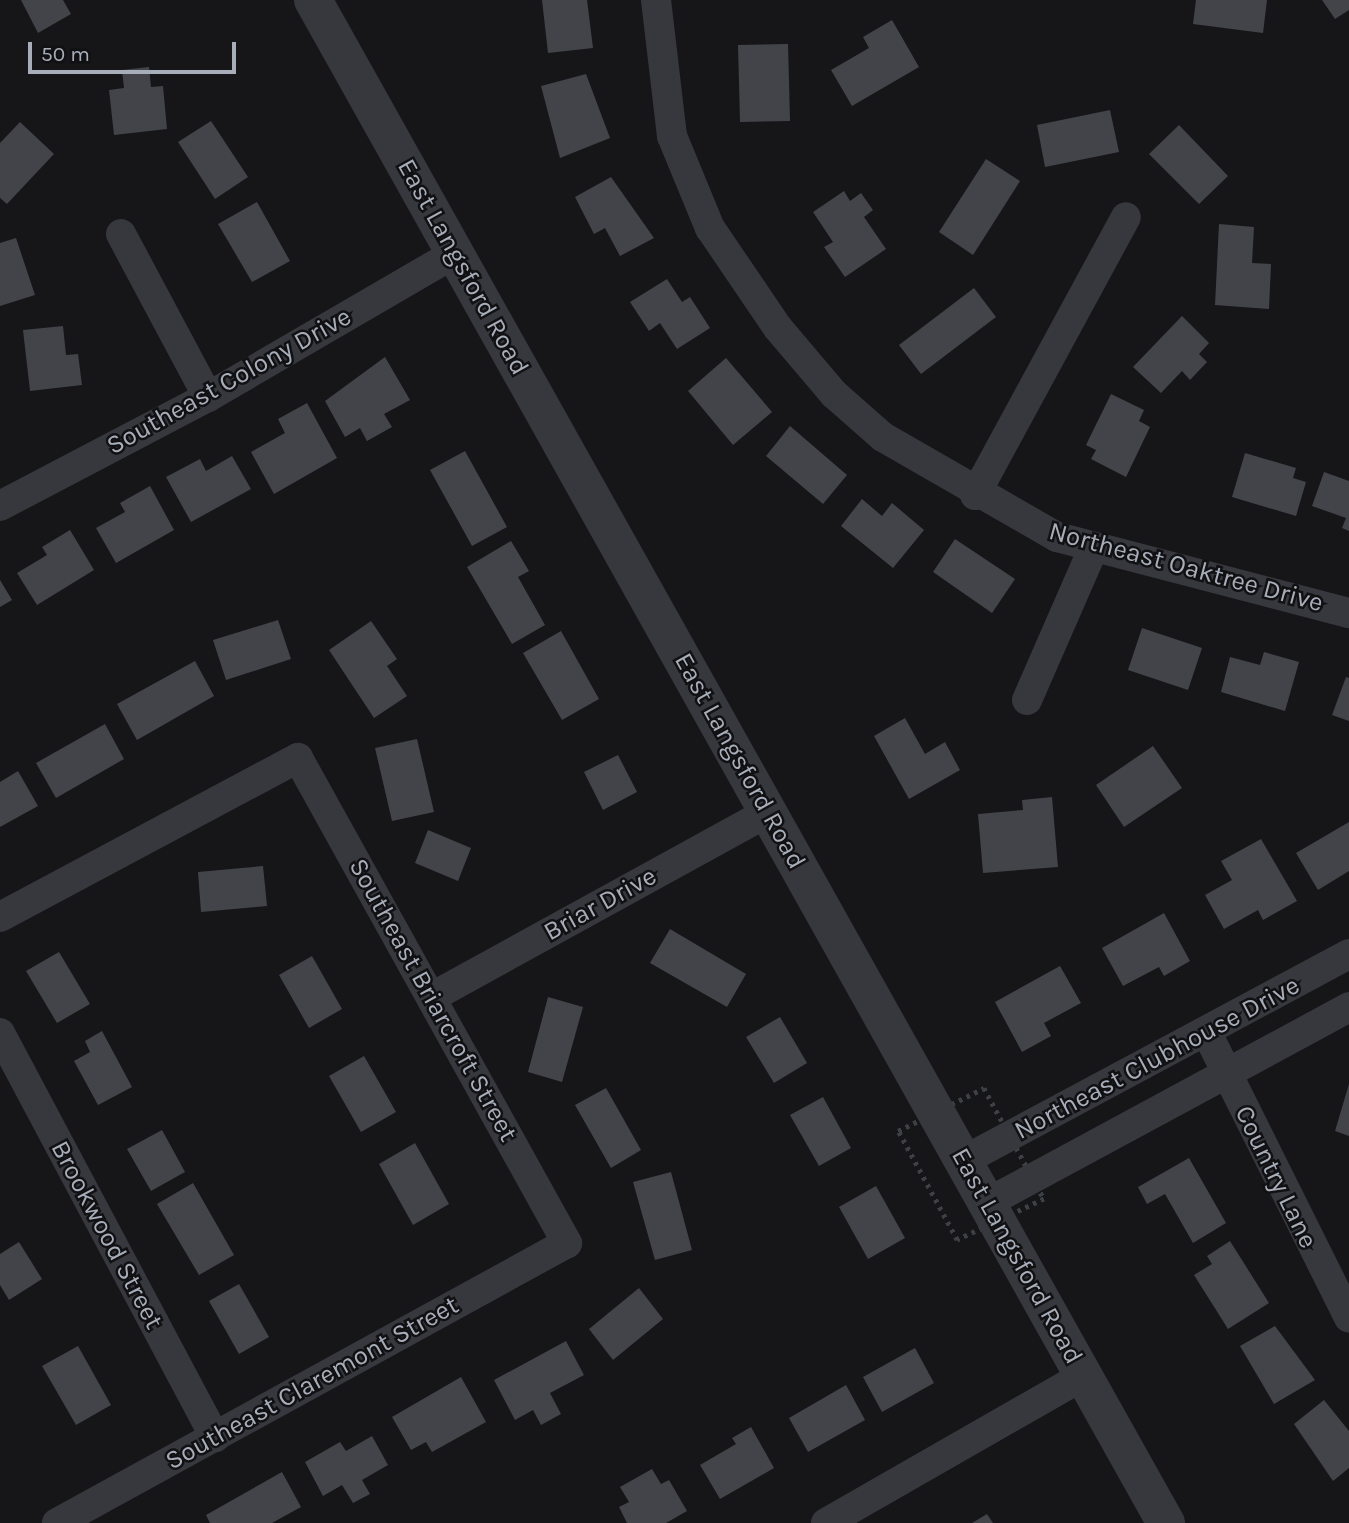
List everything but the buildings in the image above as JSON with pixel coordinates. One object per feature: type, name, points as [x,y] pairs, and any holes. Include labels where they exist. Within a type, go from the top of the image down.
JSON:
[{"type":"street","name":"East Langsford Road","points":[[313,0],[1166,1523]]},
{"type":"street","name":"Northeast Oaktree Drive","points":[[656,0],[672,136],[710,228],[778,328],[834,394],[883,436],[975,495],[1057,537],[1349,613]]},
{"type":"street","points":[[975,495],[1126,217]]},
{"type":"street","points":[[121,234],[208,397]]},
{"type":"street","name":"Southeast Colony Drive","points":[[0,506],[208,397],[455,253]]},
{"type":"street","points":[[1027,700],[1094,547]]},
{"type":"street","name":"Southeast Briarcroft Street","points":[[0,917],[299,758],[567,1243]]},
{"type":"street","name":"Briar Drive","points":[[432,997],[768,812]]},
{"type":"street","name":"Northeast Clubhouse Drive","points":[[963,1161],[1207,1034],[1349,954]]},
{"type":"street","name":"Northeast Clubhouse Drive","points":[[987,1203],[1349,1007]]},
{"type":"street","name":"Brookwood Street","points":[[0,1033],[215,1437]]},
{"type":"street","name":"Country Lane","points":[[1207,1034],[1349,1318]]},
{"type":"street","name":"Southeast Claremont Street","points":[[57,1523],[567,1243]]},
{"type":"street","points":[[837,1520],[1084,1375]]}]
